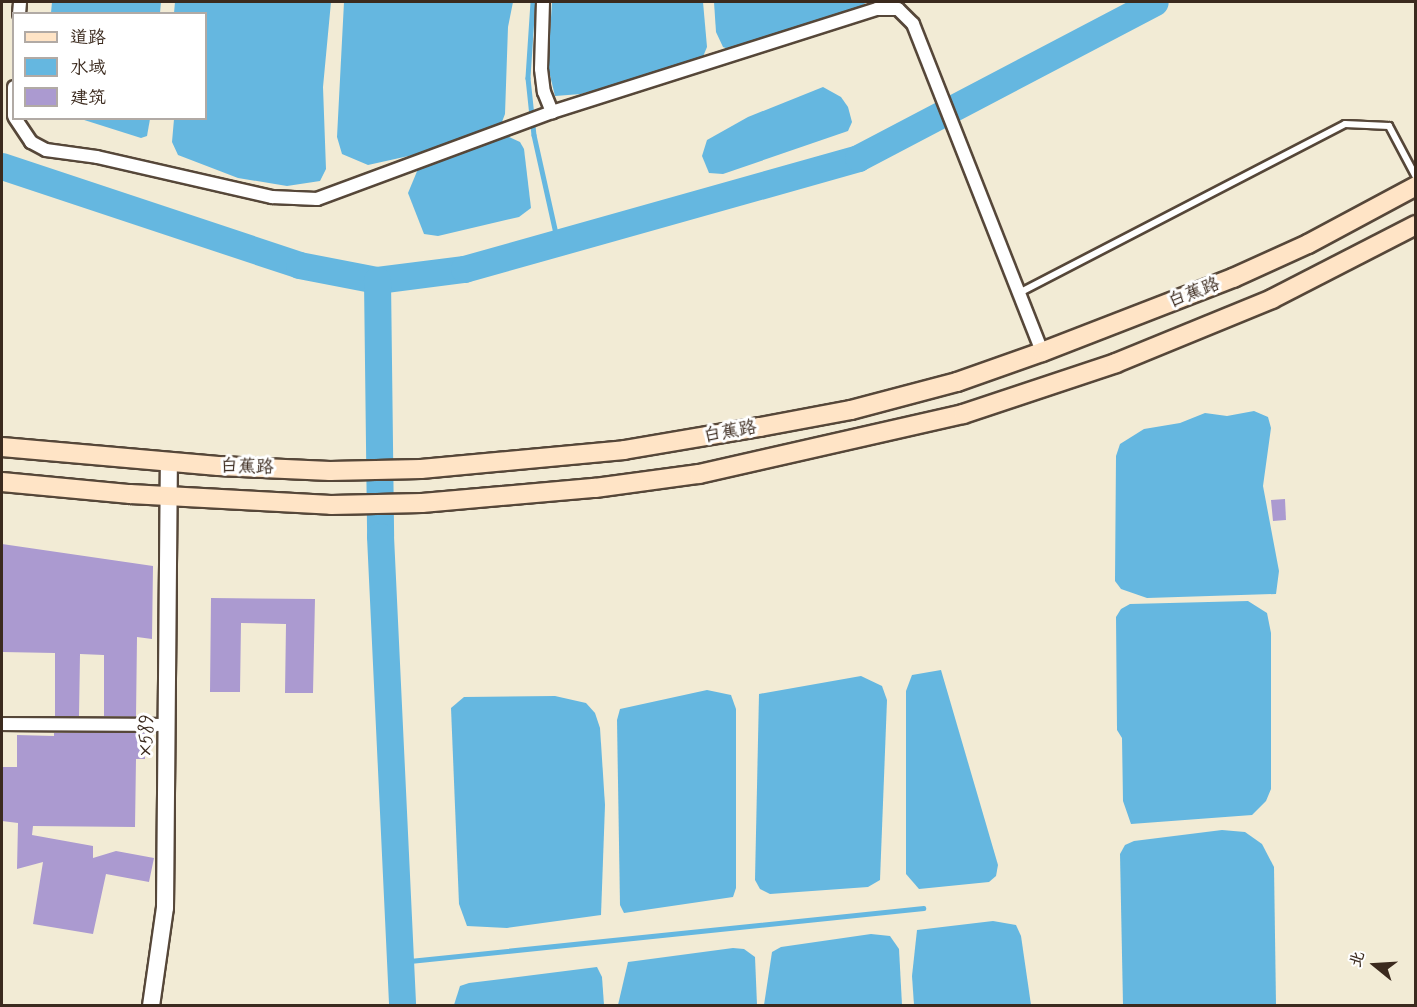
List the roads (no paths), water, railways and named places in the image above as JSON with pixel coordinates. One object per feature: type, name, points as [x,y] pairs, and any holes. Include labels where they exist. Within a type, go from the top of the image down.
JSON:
[{"type":"main road","name":"白蕉路","points":[[2,447],[169,463],[330,471],[421,469],[624,450],[851,410],[957,382],[1042,352],[1244,273],[1308,244],[1416,186]]},
{"type":"main road","name":"白蕉路","points":[[2,482],[168,496],[330,505],[422,503],[595,488],[699,474],[963,414],[1116,363],[1272,299],[1416,225]]},
{"type":"street","points":[[543,2],[541,69],[547,114]]},
{"type":"street","points":[[16,120],[31,142],[46,150],[97,157],[265,195],[303,200],[317,199],[547,114],[888,7],[906,15],[965,154],[1042,352]]},
{"type":"street","name":"X589","points":[[151,1005],[165,908],[169,463]]},
{"type":"street","points":[[2,724],[166,725]]},
{"type":"lane","points":[[1018,293],[1345,124],[1389,126],[1416,177]]},
{"type":"water","points":[[52,2],[161,2],[160,12],[51,12]]},
{"type":"water","points":[[175,2],[331,2],[323,87],[326,169],[320,181],[287,186],[238,178],[178,155],[172,142],[174,120],[207,120],[207,12],[174,12]]},
{"type":"water","points":[[344,2],[513,2],[508,27],[505,114],[500,127],[422,153],[368,165],[342,154],[337,137]]},
{"type":"water","points":[[552,2],[703,2],[707,47],[702,59],[581,94],[555,96],[548,67]]},
{"type":"water","points":[[714,2],[867,2],[856,10],[731,50],[723,47],[716,32]]},
{"type":"water","points":[[823,87],[841,97],[848,107],[852,122],[848,131],[723,174],[709,173],[702,156],[707,140],[748,117]]},
{"type":"water","points":[[84,120],[150,120],[147,136],[141,138]]},
{"type":"water","points":[[507,136],[520,142],[524,149],[531,208],[519,217],[438,236],[424,234],[408,193],[418,169]]},
{"type":"water","points":[[1254,411],[1268,417],[1271,428],[1263,486],[1279,571],[1276,594],[1147,598],[1121,589],[1115,581],[1116,456],[1120,444],[1144,429],[1180,423],[1205,413],[1227,416]]},
{"type":"water","points":[[1248,601],[1267,613],[1271,633],[1271,789],[1266,801],[1252,815],[1131,824],[1123,801],[1122,738],[1117,730],[1116,617],[1121,609],[1130,604]]},
{"type":"water","points":[[941,670],[998,865],[996,876],[989,882],[919,889],[906,874],[906,691],[912,675]]},
{"type":"water","points":[[861,676],[882,686],[887,700],[880,880],[868,887],[770,894],[760,889],[755,880],[759,694]]},
{"type":"water","points":[[707,690],[731,695],[736,709],[736,888],[733,897],[624,913],[620,905],[617,720],[620,709]]},
{"type":"water","points":[[555,696],[586,703],[595,713],[600,728],[605,805],[601,915],[507,928],[467,926],[459,904],[451,708],[464,697]]},
{"type":"water","points":[[1222,830],[1245,832],[1262,844],[1274,867],[1276,1005],[1123,1005],[1120,854],[1125,845],[1134,841]]},
{"type":"water","points":[[993,921],[1016,925],[1021,936],[1031,1005],[914,1005],[912,976],[917,930]]},
{"type":"water","points":[[871,934],[890,936],[899,949],[902,1005],[764,1005],[772,952],[781,947]]},
{"type":"water","points":[[733,948],[744,949],[755,957],[757,1005],[618,1005],[628,962]]},
{"type":"water","points":[[597,967],[602,977],[604,1005],[454,1005],[460,986],[469,983]]},
{"type":"waterway","points":[[533,2],[528,78],[534,135],[558,242]]},
{"type":"waterway","points":[[2,166],[299,265],[377,280],[464,269],[858,158],[1155,2]]},
{"type":"waterway","points":[[377,280],[380,536],[402,1006]]},
{"type":"waterway","points":[[400,962],[923,908]]}]
